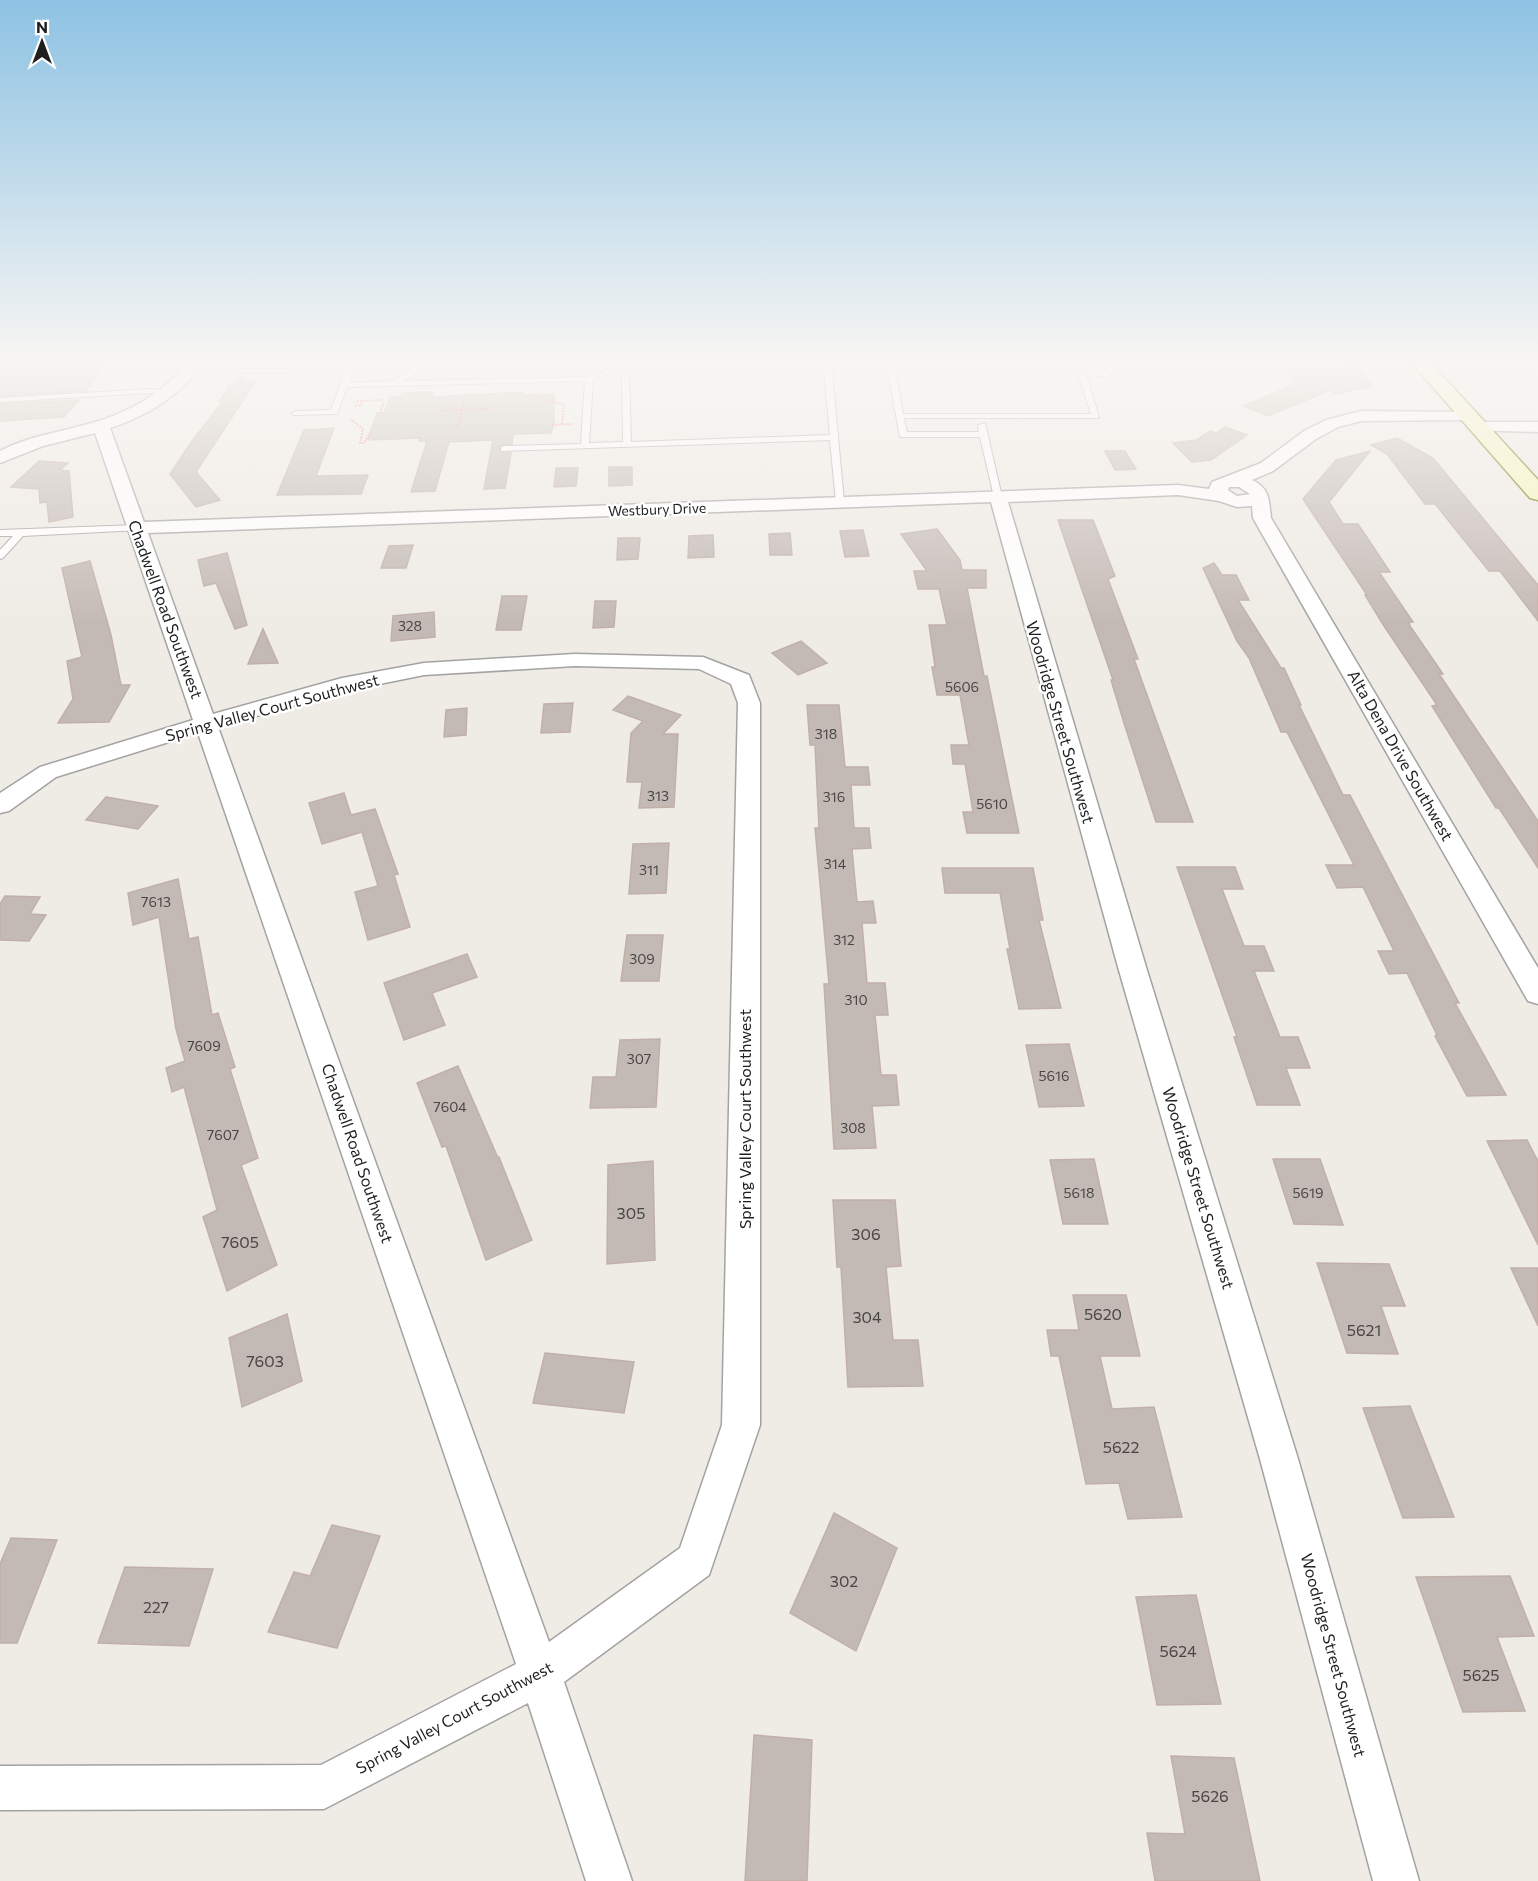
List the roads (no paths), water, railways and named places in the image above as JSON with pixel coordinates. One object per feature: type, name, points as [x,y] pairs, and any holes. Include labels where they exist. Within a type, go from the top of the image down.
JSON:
[{"type":"main road","points":[[1497,449],[1538,493]]},
{"type":"street","name":"Chadwell Road Southwest","points":[[109,449],[540,1674],[609,1881]]},
{"type":"street","name":"Westbury Drive","points":[[137,528],[998,496],[1227,490],[1267,468],[1292,449]]},
{"type":"street","name":"Westbury Drive","points":[[1259,501],[1269,473],[1267,468]]},
{"type":"street","points":[[1227,490],[1246,484],[1259,501]]},
{"type":"street","name":"Alta Dena Drive Southwest","points":[[1227,490],[1259,501],[1538,993]]},
{"type":"street","name":"Woodridge Street Southwest","points":[[998,496],[1132,967],[1280,1459],[1396,1881]]},
{"type":"street","name":"Spring Valley Court Southwest","points":[[0,805],[48,772],[207,723],[342,685],[424,669],[575,660],[703,663],[741,680],[749,703],[741,1425],[695,1562],[540,1674],[324,1787],[0,1788]]},
{"type":"lane","points":[[504,449],[510,449]]},
{"type":"lane","points":[[835,449],[840,502]]},
{"type":"lane","points":[[987,449],[998,496]]},
{"type":"lane","points":[[0,532],[137,528]]},
{"type":"lane","points":[[0,556],[20,533]]}]
